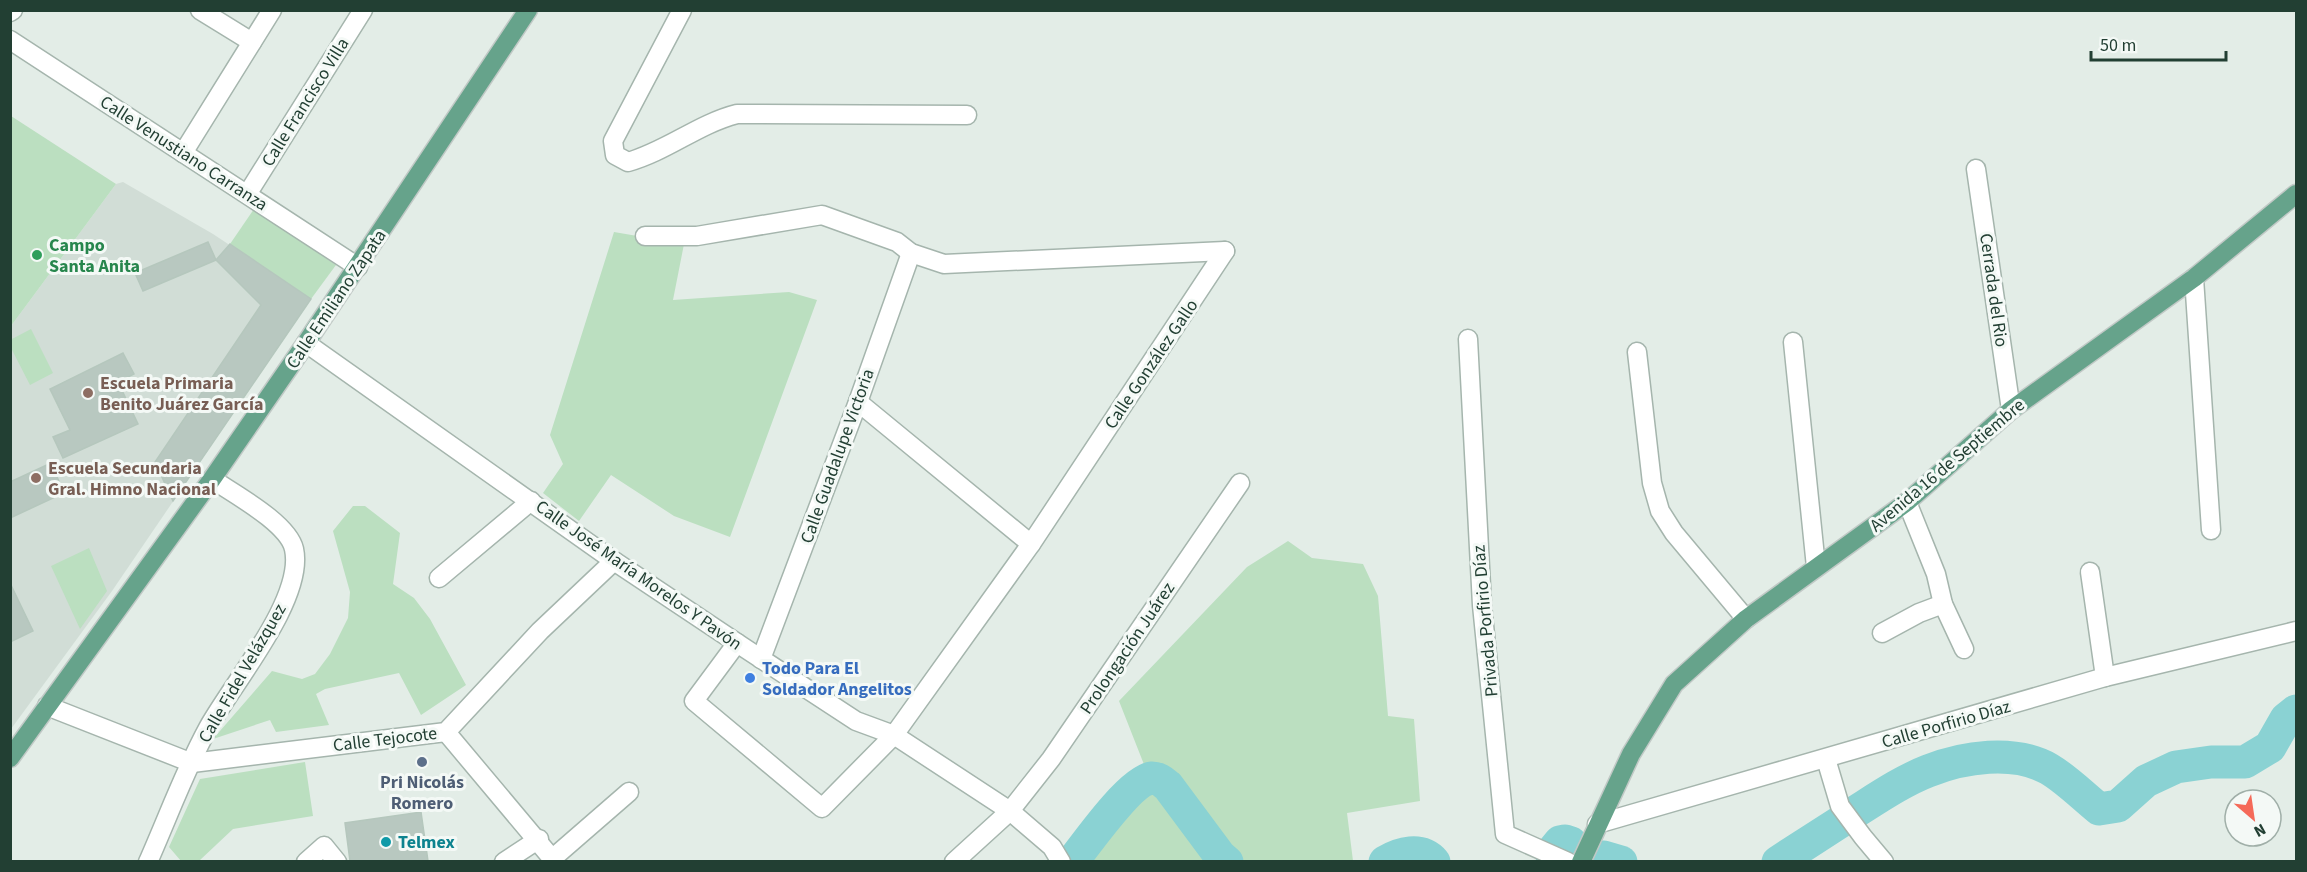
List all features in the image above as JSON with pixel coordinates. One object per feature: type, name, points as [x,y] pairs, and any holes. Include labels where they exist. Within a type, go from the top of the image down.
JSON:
[{"type":"main road","name":"Calle Emiliano Zapata","points":[[10,758],[212,479],[358,267],[528,10]]},
{"type":"main road","name":"Avenida 16 de Septiembre","points":[[1581,861],[1631,754],[1674,684],[1746,619],[1907,502],[2011,410],[2194,278],[2296,194]]},
{"type":"street","points":[[200,10],[252,42]]},
{"type":"street","points":[[183,153],[272,10]]},
{"type":"street","name":"Calle Francisco Villa","points":[[248,193],[363,10]]},
{"type":"street","points":[[682,10],[613,141],[615,155],[628,162],[648,156],[717,119],[737,114],[967,116]]},
{"type":"street","name":"Calle Venustiano Carranza","points":[[10,40],[248,193],[358,267]]},
{"type":"street","name":"Cerrada del Rio","points":[[1976,169],[2011,410]]},
{"type":"street","points":[[645,236],[697,236],[822,215],[897,242],[911,253]]},
{"type":"street","name":"Calle González Gallo","points":[[737,644],[694,701],[822,808],[894,735],[1031,544],[1225,251],[944,264],[911,253]]},
{"type":"street","name":"Calle Guadalupe Victoria","points":[[761,659],[858,402],[911,253]]},
{"type":"street","points":[[2194,278],[2211,530]]},
{"type":"street","name":"Privada Porfirio Díaz","points":[[1468,339],[1482,605],[1505,834],[1568,861]]},
{"type":"street","points":[[1793,342],[1816,567]]},
{"type":"street","name":"Calle José María Morelos Y Pavón","points":[[306,343],[614,561],[737,644],[856,721],[894,735],[1010,811]]},
{"type":"street","points":[[1637,352],[1652,483],[1660,511],[1674,533],[1746,619]]},
{"type":"street","points":[[858,402],[1031,544]]},
{"type":"street","name":"Calle Fidel Velázquez","points":[[148,861],[208,728],[277,619],[293,579],[294,550],[288,536],[272,520],[212,479]]},
{"type":"street","name":"Prolongación Juárez","points":[[954,861],[1010,811],[1051,759],[1240,483]]},
{"type":"street","points":[[439,578],[531,501]]},
{"type":"street","points":[[1907,502],[1936,574],[1943,604],[1964,649]]},
{"type":"street","name":"Calle Tejocote","points":[[192,763],[446,732],[540,631],[614,561]]},
{"type":"street","points":[[2090,572],[2106,677]]},
{"type":"street","points":[[1882,633],[1919,613],[1943,604]]},
{"type":"street","name":"Calle Porfirio Díaz","points":[[1597,824],[2106,677],[2296,631]]},
{"type":"street","points":[[47,706],[192,763]]},
{"type":"street","points":[[446,732],[539,839],[554,860],[629,792]]},
{"type":"street","points":[[1826,759],[1840,806],[1884,861]]},
{"type":"street","points":[[1010,811],[1056,854]]},
{"type":"street","points":[[504,861],[539,839]]},
{"type":"street","points":[[306,861],[324,846],[337,861]]},
{"type":"shaded area","points":[[123,182],[213,234],[311,299],[112,591],[11,729],[11,326],[116,184]]},
{"type":"green space","name":"Campo Santa Anita","points":[[11,116],[116,184],[11,326]]},
{"type":"green space","points":[[254,209],[336,265],[311,299],[230,244]]},
{"type":"green space","points":[[614,232],[684,244],[673,300],[789,292],[817,300],[730,537],[674,516],[611,475],[579,521],[543,493],[563,464],[550,435]]},
{"type":"green space","points":[[31,329],[53,373],[30,385],[11,348],[10,340]]},
{"type":"green space","points":[[353,506],[365,506],[400,533],[393,584],[414,598],[430,619],[466,685],[421,715],[399,673],[325,689],[316,694],[329,725],[276,732],[270,720],[213,739],[272,671],[302,679],[315,674],[330,654],[348,618],[350,592],[333,531]]},
{"type":"green space","points":[[1288,541],[1312,558],[1363,564],[1378,596],[1388,716],[1414,719],[1420,801],[1347,813],[1353,861],[1071,862],[1066,853],[1145,767],[1119,701],[1247,567]]},
{"type":"green space","points":[[89,548],[107,591],[80,629],[51,566]]},
{"type":"green space","points":[[305,762],[313,816],[233,829],[199,861],[181,861],[169,847],[200,779]]},
{"type":"building","points":[[208,242],[216,260],[143,291],[135,273]]},
{"type":"building","points":[[230,244],[311,299],[173,501],[155,462],[261,305],[216,260]]},
{"type":"building","points":[[123,353],[134,374],[118,382],[138,424],[63,458],[53,437],[70,430],[50,389]]},
{"type":"building","points":[[51,463],[64,493],[10,518],[10,482]]},
{"type":"building","points":[[10,583],[33,631],[10,642]]},
{"type":"building","name":"Telmex","points":[[421,812],[428,861],[350,861],[345,823]]},
{"type":"waterway","points":[[1852,814],[1918,775],[1957,762],[1988,757],[2005,757],[2035,763],[2062,778],[2099,809],[2118,806],[2146,781],[2176,767],[2211,762],[2245,762],[2270,747],[2286,719],[2296,711]]},
{"type":"waterway","points":[[1072,862],[1121,801],[1143,781],[1152,778],[1159,779],[1168,786],[1220,856],[1227,862]]},
{"type":"waterway","points":[[1778,862],[1840,822]]},
{"type":"waterway","points":[[1551,853],[1560,842],[1571,843]]},
{"type":"waterway","points":[[1385,862],[1410,853],[1423,854],[1434,862]]},
{"type":"waterway","points":[[1604,857],[1621,862]]},
{"type":"place","name":"Campo Santa Anita","points":[[37,255]]},
{"type":"place","name":"Escuela Primaria Benito Juárez García","points":[[88,393]]},
{"type":"place","name":"Escuela Secundaria Gral. Himno Nacional","points":[[36,478]]},
{"type":"place","name":"Todo Para El Soldador Angelitos","points":[[750,678]]},
{"type":"place","name":"Pri Nicolás Romero","points":[[422,762]]},
{"type":"place","name":"Telmex","points":[[386,842]]}]
